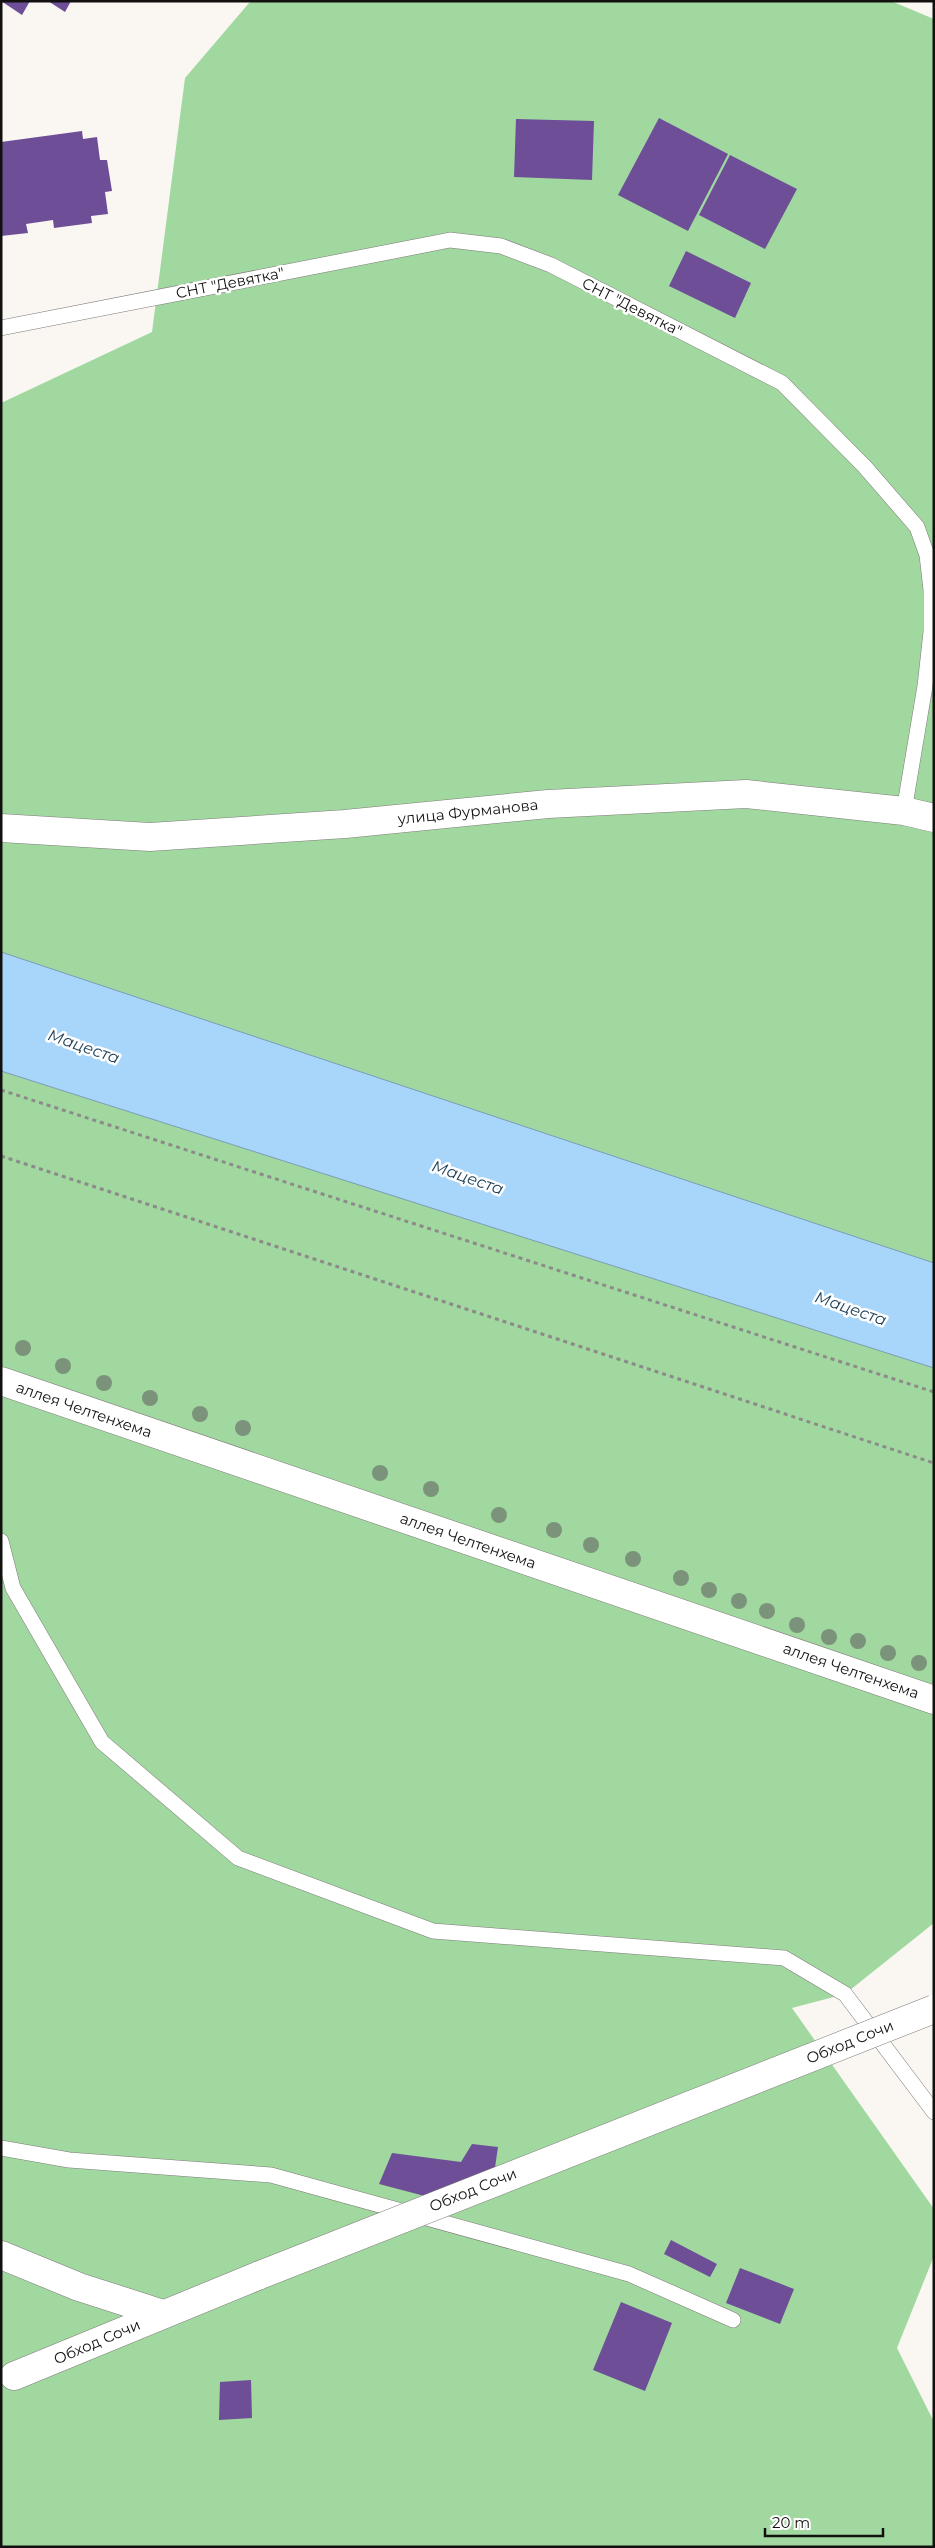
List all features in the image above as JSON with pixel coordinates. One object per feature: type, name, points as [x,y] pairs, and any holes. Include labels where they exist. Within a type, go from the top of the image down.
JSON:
[{"type":"main road","name":"улица Фурманова","points":[[1,828],[150,837],[345,824],[548,804],[746,794],[904,811],[934,818]]},
{"type":"main road","name":"аллея Челтенхема","points":[[1,1381],[934,1700]]},
{"type":"main road","name":"Обход Сочи","points":[[14,2376],[260,2275],[934,2008]]},
{"type":"main road","points":[[1,2255],[79,2287],[163,2314]]},
{"type":"lane","name":"СНТ \"Девятка\"","points":[[1,328],[450,240],[501,246],[551,265],[782,383],[865,466],[917,527],[927,555],[931,590],[926,686],[904,811]]},
{"type":"lane","points":[[1,1541],[13,1588],[102,1742],[238,1858],[433,1930],[784,1958],[845,1994],[934,2112]]},
{"type":"lane","points":[[1,2148],[69,2160],[271,2175],[629,2274],[733,2320]]},
{"type":"path","points":[[1,1090],[934,1392]]},
{"type":"path","points":[[1,1156],[934,1463]]},
{"type":"green space","points":[[255,1],[891,1],[934,19],[934,1263],[1,952],[1,403],[152,332],[185,78],[249,3]]},
{"type":"green space","points":[[1,1071],[934,1368],[934,1923],[845,1994],[792,2008],[934,2209],[934,2256],[897,2348],[934,2422],[934,2547],[1,2547]]},
{"type":"water","name":"Мацеста","points":[[1,952],[934,1263],[934,1368],[1,1071]]},
{"type":"building","points":[[1,1],[30,1],[22,15]]},
{"type":"building","points":[[48,1],[71,1],[65,12]]},
{"type":"building","points":[[659,118],[728,154],[688,231],[618,195]]},
{"type":"building","points":[[516,119],[594,121],[592,180],[514,177]]},
{"type":"building","points":[[82,131],[83,139],[97,137],[100,160],[107,160],[112,191],[105,192],[108,214],[91,216],[92,223],[54,228],[53,220],[26,224],[28,233],[1,236],[1,142]]},
{"type":"building","points":[[730,155],[797,189],[765,249],[699,215]]},
{"type":"building","points":[[686,251],[751,283],[735,318],[669,286]]},
{"type":"building","points":[[472,2144],[498,2147],[494,2174],[436,2199],[379,2184],[392,2153],[461,2162]]},
{"type":"building","points":[[671,2240],[717,2264],[710,2277],[664,2254]]},
{"type":"building","points":[[740,2268],[794,2289],[780,2324],[726,2303]]},
{"type":"building","points":[[621,2302],[672,2323],[645,2391],[593,2370]]},
{"type":"building","points":[[251,2380],[252,2418],[219,2420],[220,2382]]}]
